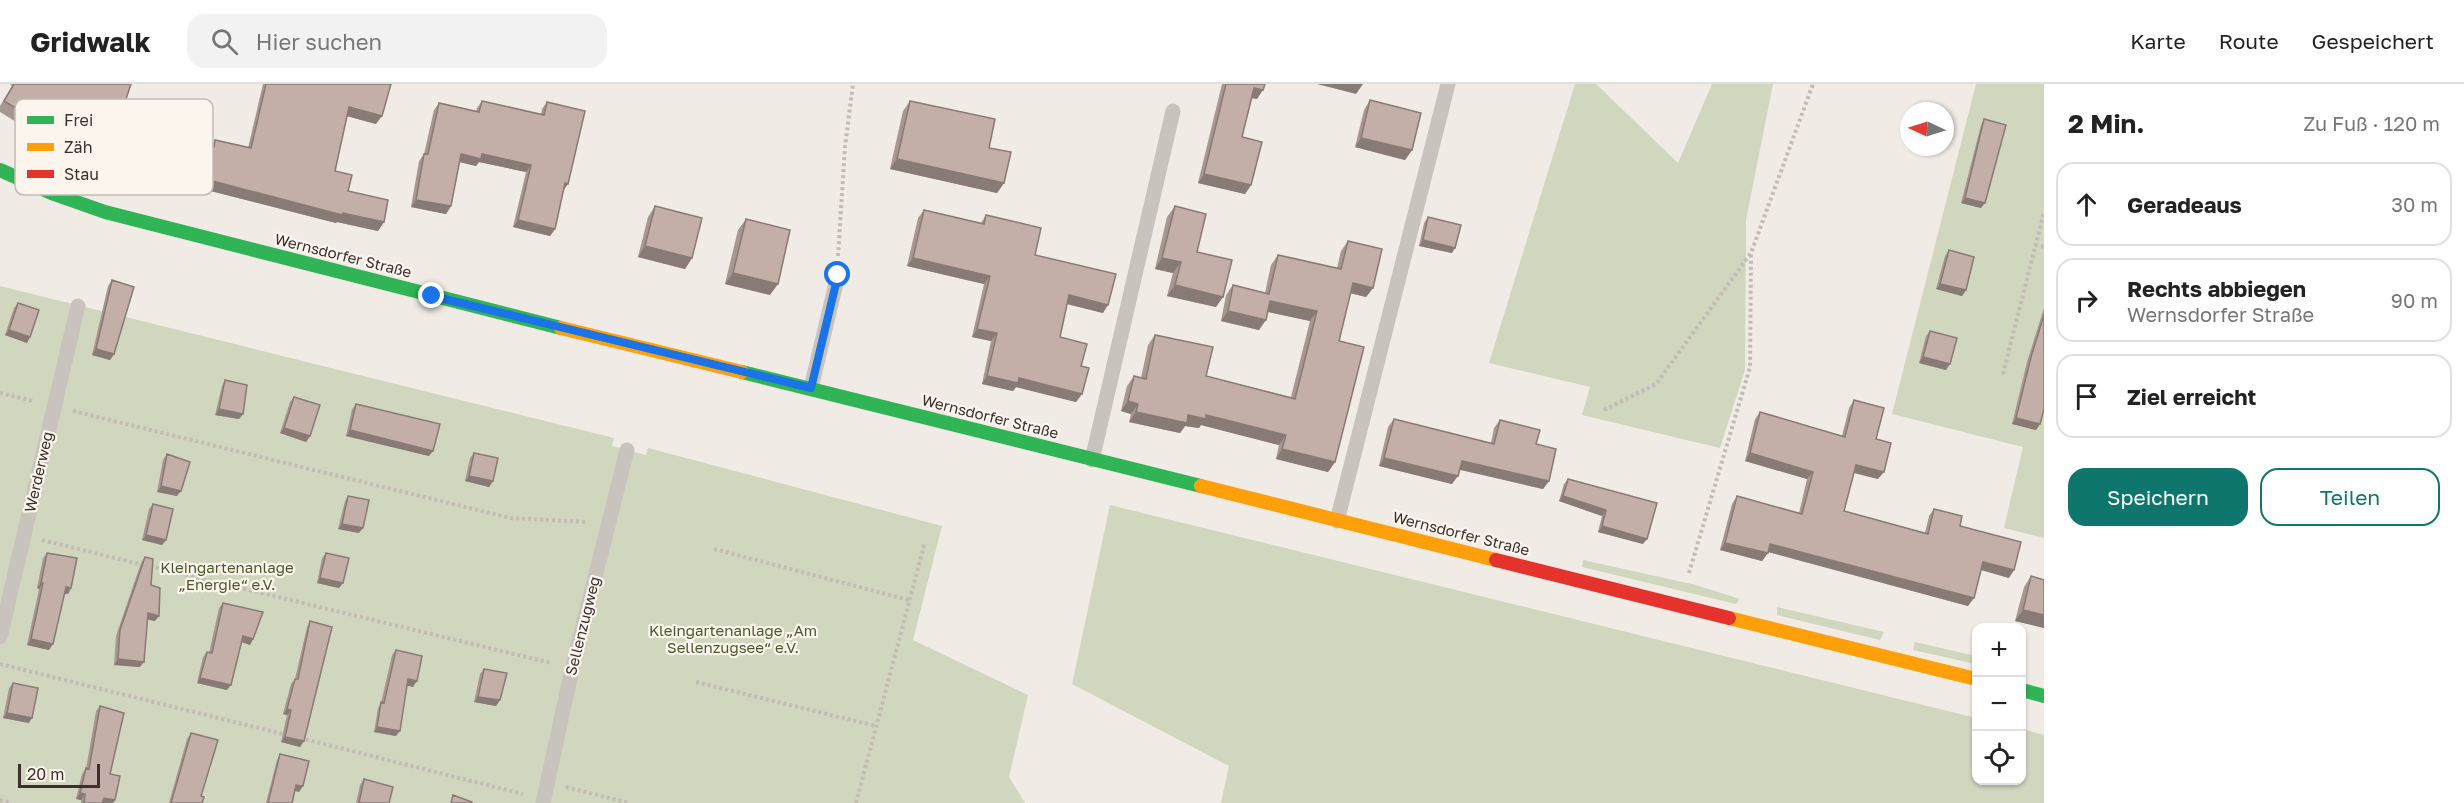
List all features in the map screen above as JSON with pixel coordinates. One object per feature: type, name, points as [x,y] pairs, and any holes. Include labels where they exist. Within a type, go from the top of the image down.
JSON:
[{"type":"main road","name":"Wernsdorfer Straße","points":[[0,170],[15,177]]},
{"type":"main road","name":"Wernsdorfer Straße","points":[[57,195],[105,212],[237,247],[1972,678]]},
{"type":"main road","points":[[2026,691],[2044,696]]},
{"type":"lane","points":[[1337,521],[1448,84]]},
{"type":"lane","points":[[1092,460],[1173,111]]},
{"type":"lane","points":[[811,388],[838,275]]},
{"type":"lane","name":"Werderweg","points":[[0,637],[78,306]]},
{"type":"lane","name":"Sellenzugweg","points":[[543,801],[572,669],[627,450]]},
{"type":"path","points":[[838,275],[838,227],[853,84]]},
{"type":"path","points":[[1604,410],[1656,384],[1751,253],[1813,84]]},
{"type":"path","points":[[2003,374],[2044,212]]},
{"type":"path","points":[[2036,245],[2044,248]]},
{"type":"path","points":[[1689,573],[1750,367],[1751,253]]},
{"type":"path","points":[[0,393],[510,518],[608,523]]},
{"type":"path","points":[[24,536],[572,669]]},
{"type":"path","points":[[856,803],[925,542]]},
{"type":"path","points":[[714,549],[909,600]]},
{"type":"path","points":[[0,664],[543,801]]},
{"type":"path","points":[[696,682],[876,726]]},
{"type":"path","points":[[548,783],[629,803]]},
{"type":"path","points":[[0,801],[10,803]]},
{"type":"green space","points":[[1575,84],[1596,84],[1678,163],[1712,84],[1773,84],[1746,220],[1745,370],[1720,448],[1582,415],[1590,387],[1489,363]]},
{"type":"green space","points":[[1976,84],[2044,84],[2044,538],[2004,528],[2023,447],[1892,414]]},
{"type":"green space","name":"Kleingartenanlage „Energie“ e.V.","points":[[0,286],[614,438],[612,446],[646,455],[648,448],[942,526],[913,640],[1028,695],[1009,777],[1025,803],[0,803]]},
{"type":"green space","points":[[1110,505],[1972,717],[1972,785],[2026,785],[2026,730],[2044,735],[2044,803],[1221,803],[1229,766],[1072,684]]},
{"type":"green space","points":[[1583,560],[1696,585],[1740,599],[1736,604],[1582,567]]},
{"type":"green space","points":[[1777,607],[1884,632],[1880,640],[1777,615]]},
{"type":"green space","points":[[1915,642],[1972,655],[1972,663],[1913,650]]},
{"type":"building","points":[[14,84],[131,84],[126,99],[15,99],[15,108],[4,101]]},
{"type":"building","points":[[266,84],[391,84],[382,116],[349,107],[335,171],[352,175],[348,191],[388,200],[384,222],[343,213],[342,215],[213,181],[215,140],[251,148]]},
{"type":"building","points":[[1226,84],[1265,84],[1263,90],[1254,88],[1242,137],[1262,142],[1251,185],[1204,174]]},
{"type":"building","points":[[1370,100],[1421,113],[1412,150],[1361,138]]},
{"type":"building","points":[[482,101],[544,115],[547,102],[585,111],[555,229],[518,220],[531,165],[482,154],[481,159],[461,154],[451,206],[416,200],[424,154],[428,154],[439,103],[479,112]]},
{"type":"building","points":[[910,101],[995,119],[989,148],[1011,152],[1004,183],[897,159]]},
{"type":"building","points":[[1984,119],[2006,125],[1985,203],[1965,198]]},
{"type":"building","points":[[655,206],[702,218],[692,258],[645,246]]},
{"type":"building","points":[[1175,206],[1206,214],[1197,252],[1232,260],[1223,297],[1175,285],[1181,262],[1162,258]]},
{"type":"building","points":[[924,210],[984,224],[986,215],[1041,228],[1035,255],[1116,274],[1108,305],[1069,295],[1060,337],[1087,344],[1081,366],[1089,368],[1082,394],[1019,378],[1018,383],[987,376],[997,333],[977,329],[990,276],[913,258]]},
{"type":"building","points":[[1428,217],[1461,225],[1455,248],[1423,240]]},
{"type":"building","points":[[746,219],[790,230],[778,284],[733,273]]},
{"type":"building","points":[[1348,241],[1382,249],[1373,288],[1353,283],[1339,341],[1364,347],[1335,462],[1282,449],[1286,435],[1206,415],[1206,419],[1188,415],[1187,423],[1136,412],[1138,404],[1128,401],[1134,376],[1146,379],[1155,335],[1213,347],[1206,376],[1295,399],[1317,311],[1270,301],[1266,320],[1228,311],[1233,285],[1269,294],[1278,255],[1341,269]]},
{"type":"building","points":[[1949,250],[1974,257],[1966,290],[1940,284]]},
{"type":"building","points":[[112,280],[134,287],[114,354],[96,349]]},
{"type":"building","points":[[18,303],[39,310],[30,337],[9,330]]},
{"type":"building","points":[[2044,315],[2044,409],[2040,424],[2016,418]]},
{"type":"building","points":[[1930,331],[1957,338],[1950,364],[1923,357]]},
{"type":"building","points":[[225,380],[247,385],[243,414],[219,409]]},
{"type":"building","points":[[294,397],[320,405],[310,436],[284,428]]},
{"type":"building","points":[[1854,400],[1884,408],[1876,439],[1891,443],[1884,472],[1856,465],[1844,511],[1928,534],[1934,509],[1962,516],[1960,526],[2021,542],[2014,570],[1983,562],[1974,598],[1770,544],[1768,553],[1725,543],[1737,496],[1802,514],[1813,472],[1750,453],[1760,412],[1845,437]]},
{"type":"building","points":[[356,404],[440,424],[433,451],[350,430]]},
{"type":"building","points":[[1394,419],[1494,444],[1500,420],[1540,430],[1536,444],[1556,449],[1549,481],[1462,461],[1458,476],[1384,458]]},
{"type":"building","points":[[474,453],[498,458],[493,481],[469,476]]},
{"type":"building","points":[[167,454],[190,462],[181,491],[161,486]]},
{"type":"building","points":[[1568,479],[1657,503],[1647,539],[1602,526],[1606,510],[1563,496]]},
{"type":"building","points":[[348,496],[369,500],[363,528],[342,524]]},
{"type":"building","points":[[153,504],[173,509],[166,540],[146,535]]},
{"type":"building","points":[[47,553],[77,558],[71,588],[66,587],[53,644],[31,639]]},
{"type":"building","points":[[326,553],[349,558],[343,583],[320,578]]},
{"type":"building","points":[[145,557],[153,559],[151,585],[160,588],[159,616],[148,613],[144,662],[118,659],[120,630]]},
{"type":"building","points":[[2031,576],[2044,580],[2044,615],[2023,610]]},
{"type":"building","points":[[223,603],[263,612],[253,639],[243,636],[231,685],[200,678],[207,652],[212,653]]},
{"type":"building","points":[[310,621],[332,627],[304,741],[285,737],[291,710],[287,709],[295,679],[298,679]]},
{"type":"building","points":[[396,650],[422,656],[417,681],[408,679],[400,731],[377,727],[381,702],[384,703]]},
{"type":"building","points":[[484,669],[507,673],[500,700],[478,697]]},
{"type":"building","points":[[13,683],[38,688],[32,718],[7,713]]},
{"type":"building","points":[[100,706],[124,713],[110,774],[120,776],[115,800],[104,798],[102,803],[84,803],[85,794],[80,793],[86,768],[89,769]]},
{"type":"building","points":[[191,733],[218,740],[201,796],[204,797],[202,803],[171,803]]},
{"type":"building","points":[[280,754],[309,761],[303,786],[296,785],[292,803],[268,803]]},
{"type":"building","points":[[364,779],[393,787],[389,803],[359,803]]},
{"type":"building","points":[[453,795],[472,802],[472,803],[451,803]]},
{"type":"traffic: fast","points":[[0,170],[15,177]]},
{"type":"traffic: fast","points":[[57,195],[105,212],[561,328]]},
{"type":"traffic: fast","points":[[742,372],[1201,486]]},
{"type":"traffic: fast","points":[[2026,691],[2044,696]]},
{"type":"traffic: slow","points":[[561,328],[742,372]]},
{"type":"traffic: slow","points":[[1201,486],[1496,560]]},
{"type":"traffic: slow","points":[[1729,618],[1972,678]]},
{"type":"traffic: jam","points":[[1496,560],[1729,618]]},
{"type":"route","points":[[432,296],[811,388],[838,275]]},
{"type":"park label","name":"Kleingartenanlage „Am Sellenzugsee“ e.V.","points":[[733,640]]}]
